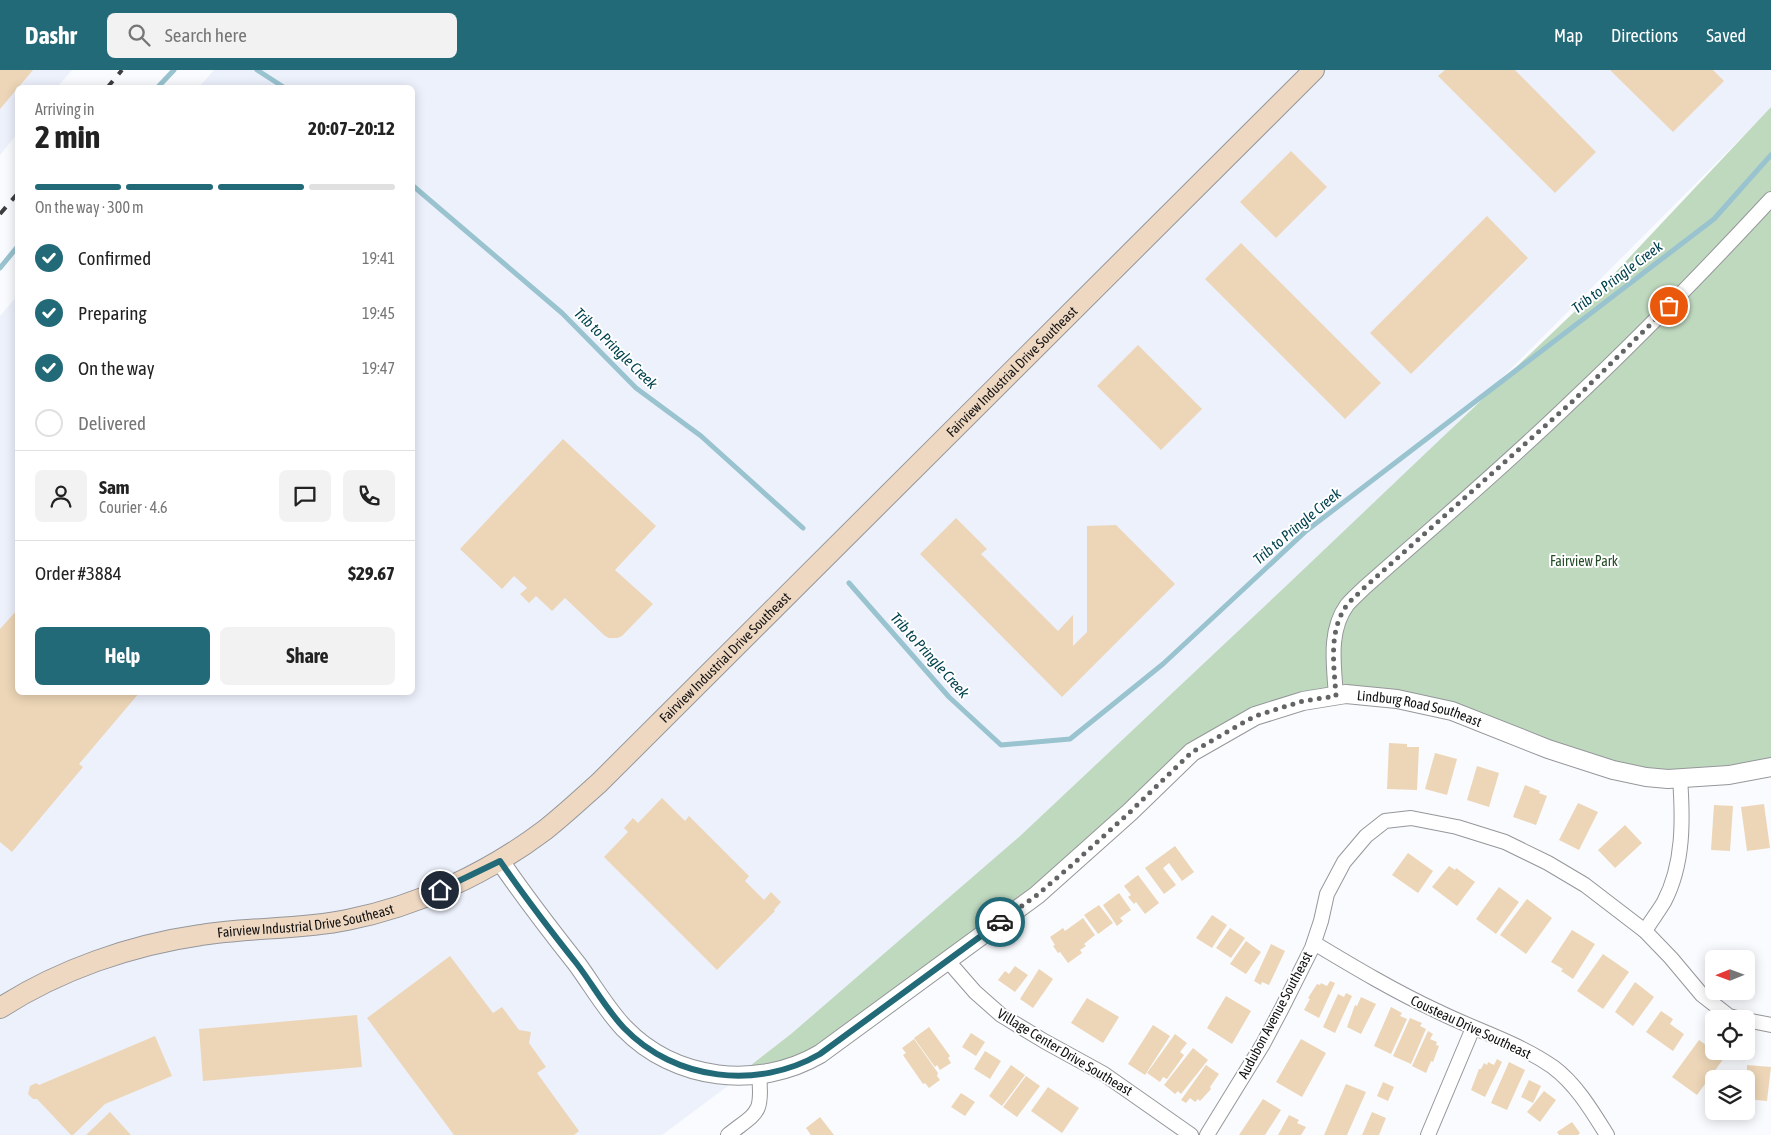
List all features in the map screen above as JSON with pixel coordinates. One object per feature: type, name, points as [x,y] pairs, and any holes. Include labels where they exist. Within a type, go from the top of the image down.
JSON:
[{"type":"main road","name":"Fairview Industrial Drive Southeast","points":[[0,1008],[27,992],[83,966],[136,949],[202,934],[349,920],[412,901],[500,861],[544,830],[599,783],[1314,70]]},
{"type":"street","points":[[1336,696],[1333,643],[1338,623],[1347,605],[1572,402],[1665,311],[1771,199]]},
{"type":"street","name":"Lindburg Road Southeast","points":[[500,861],[517,887],[580,968],[608,1010],[624,1029],[638,1041],[665,1059],[683,1067],[701,1072],[736,1076],[759,1075],[794,1066],[820,1054],[1037,895],[1130,812],[1192,752],[1255,716],[1303,701],[1346,694],[1397,699],[1452,711],[1548,749],[1613,770],[1646,777],[1680,778],[1729,775],[1771,767]]},
{"type":"street","points":[[1644,931],[1664,902],[1675,874],[1681,838],[1682,807],[1680,778]]},
{"type":"street","name":"Audubon Avenue Southeast","points":[[1207,1135],[1263,1044],[1314,943],[1328,894],[1344,862],[1366,836],[1385,821],[1411,818],[1457,827],[1505,842],[1548,863],[1585,885],[1644,931],[1671,958],[1702,995],[1721,1010]]},
{"type":"street","name":"Cousteau Drive Southeast","points":[[1314,943],[1385,986],[1473,1028],[1514,1044],[1554,1068],[1574,1087],[1592,1111],[1606,1135]]},
{"type":"street","name":"Village Center Drive Southeast","points":[[948,961],[975,992],[1001,1015],[1104,1074],[1191,1135]]},
{"type":"street","points":[[1755,1022],[1771,1025]]},
{"type":"street","points":[[1428,1135],[1473,1028]]},
{"type":"street","points":[[728,1135],[755,1113],[759,1107],[761,1100],[759,1075]]},
{"type":"shaded area","points":[[0,70],[72,70],[59,85],[15,85],[15,136],[0,155]]},
{"type":"shaded area","points":[[214,70],[1771,70],[1771,108],[989,892],[662,1135],[0,1135],[0,316],[15,298],[15,695],[415,695],[415,85],[201,85]]},
{"type":"green space","name":"Fairview Park","points":[[1771,107],[1771,767],[1668,779],[1452,711],[1346,694],[1214,738],[1130,812],[835,1044],[737,1076],[791,1034],[1019,837],[1612,276]]},
{"type":"building","points":[[0,70],[33,70],[20,85],[15,85],[15,91],[0,109]]},
{"type":"building","points":[[1445,70],[1515,70],[1596,152],[1555,193],[1438,76]]},
{"type":"building","points":[[1610,70],[1713,70],[1724,81],[1673,132]]},
{"type":"building","points":[[1291,151],[1327,187],[1276,238],[1240,202]]},
{"type":"building","points":[[1487,216],[1528,258],[1411,374],[1370,333]]},
{"type":"building","points":[[1241,243],[1381,383],[1345,419],[1205,279]]},
{"type":"building","points":[[1138,345],[1202,409],[1161,450],[1097,386]]},
{"type":"building","points":[[563,439],[656,526],[615,570],[653,604],[622,636],[617,638],[605,636],[565,598],[552,611],[536,596],[529,603],[520,594],[527,588],[514,576],[502,589],[460,549]]},
{"type":"building","points":[[956,518],[987,549],[981,554],[1058,631],[1073,615],[1073,646],[1087,632],[1087,526],[1116,525],[1175,584],[1062,697],[920,554]]},
{"type":"building","points":[[15,612],[15,695],[137,695],[79,764],[83,767],[12,852],[0,842],[0,629]]},
{"type":"building","points":[[1389,743],[1407,744],[1407,747],[1419,747],[1417,790],[1387,789]]},
{"type":"building","points":[[1435,753],[1457,759],[1447,795],[1425,789]]},
{"type":"building","points":[[1477,766],[1499,773],[1489,807],[1467,800]]},
{"type":"building","points":[[1525,785],[1547,796],[1536,825],[1513,817]]},
{"type":"building","points":[[662,798],[685,821],[689,816],[749,876],[745,881],[764,900],[771,892],[781,902],[775,911],[717,970],[604,857],[628,832],[624,828],[633,818],[638,823]]},
{"type":"building","points":[[1578,803],[1598,812],[1579,850],[1559,840]]},
{"type":"building","points":[[1764,804],[1770,848],[1747,851],[1741,807]]},
{"type":"building","points":[[1714,805],[1733,806],[1730,851],[1711,850]]},
{"type":"building","points":[[1625,825],[1642,843],[1615,868],[1598,850]]},
{"type":"building","points":[[1175,846],[1194,872],[1182,881],[1169,863],[1163,868],[1176,885],[1164,894],[1145,868]]},
{"type":"building","points":[[1408,853],[1433,871],[1418,893],[1392,875]]},
{"type":"building","points":[[1449,866],[1455,870],[1456,868],[1475,882],[1457,906],[1432,887]]},
{"type":"building","points":[[1138,875],[1159,903],[1145,914],[1136,902],[1134,904],[1128,897],[1131,895],[1124,886]]},
{"type":"building","points":[[1499,887],[1519,902],[1496,934],[1476,919]]},
{"type":"building","points":[[1119,893],[1131,910],[1120,918],[1123,921],[1117,926],[1103,905]]},
{"type":"building","points":[[1527,899],[1552,918],[1526,954],[1500,935]]},
{"type":"building","points":[[1099,905],[1113,923],[1098,934],[1084,915]]},
{"type":"building","points":[[1212,915],[1227,925],[1212,948],[1196,938]]},
{"type":"building","points":[[1083,918],[1095,935],[1084,944],[1086,946],[1080,950],[1082,953],[1068,963],[1053,946],[1055,945],[1050,937],[1063,928],[1065,931]]},
{"type":"building","points":[[1230,928],[1245,938],[1231,958],[1216,948]]},
{"type":"building","points":[[1572,930],[1595,944],[1573,979],[1561,971],[1563,969],[1551,962]]},
{"type":"building","points":[[1246,941],[1261,952],[1246,974],[1230,964]]},
{"type":"building","points":[[1271,944],[1285,951],[1269,985],[1262,982],[1261,985],[1254,981]]},
{"type":"building","points":[[1603,954],[1629,972],[1603,1009],[1577,991]]},
{"type":"building","points":[[450,956],[493,1013],[502,1007],[519,1030],[531,1032],[529,1043],[546,1067],[537,1073],[579,1131],[574,1135],[454,1135],[367,1018]]},
{"type":"building","points":[[1015,966],[1028,975],[1015,992],[998,980],[1005,971],[1009,974]]},
{"type":"building","points":[[1039,969],[1053,979],[1033,1008],[1020,999]]},
{"type":"building","points":[[1330,981],[1335,983],[1319,1018],[1304,1010],[1310,999],[1308,998],[1317,984],[1320,985],[1321,983],[1327,986]]},
{"type":"building","points":[[1635,982],[1654,997],[1633,1026],[1615,1012]]},
{"type":"building","points":[[1346,993],[1352,996],[1335,1033],[1323,1027],[1338,994],[1344,997]]},
{"type":"building","points":[[1226,996],[1251,1011],[1232,1044],[1207,1028]]},
{"type":"building","points":[[1361,997],[1376,1004],[1361,1034],[1347,1027],[1355,1005],[1357,1006]]},
{"type":"building","points":[[1087,998],[1119,1017],[1103,1043],[1071,1023]]},
{"type":"building","points":[[1391,1007],[1402,1013],[1400,1016],[1407,1019],[1391,1054],[1374,1046]]},
{"type":"building","points":[[1661,1011],[1673,1019],[1670,1024],[1684,1034],[1673,1051],[1646,1032]]},
{"type":"building","points":[[357,1015],[362,1067],[203,1081],[199,1029]]},
{"type":"building","points":[[1410,1018],[1422,1023],[1420,1026],[1426,1029],[1411,1064],[1393,1056]]},
{"type":"building","points":[[1153,1025],[1170,1036],[1145,1075],[1128,1064]]},
{"type":"building","points":[[929,1027],[950,1056],[948,1058],[951,1063],[940,1070],[937,1065],[935,1067],[914,1038]]},
{"type":"building","points":[[1428,1031],[1433,1034],[1430,1039],[1437,1042],[1436,1045],[1439,1046],[1433,1062],[1431,1061],[1426,1073],[1412,1066]]},
{"type":"building","points":[[971,1033],[985,1042],[976,1056],[962,1047]]},
{"type":"building","points":[[1175,1034],[1187,1043],[1180,1052],[1184,1055],[1167,1079],[1163,1077],[1160,1082],[1147,1073]]},
{"type":"building","points":[[155,1036],[172,1076],[105,1104],[73,1135],[37,1099],[33,1099],[28,1094],[30,1086],[36,1083],[39,1085]]},
{"type":"building","points":[[914,1039],[938,1073],[937,1076],[940,1080],[929,1088],[925,1083],[923,1084],[903,1055],[906,1053],[902,1048]]},
{"type":"building","points":[[1301,1039],[1326,1053],[1302,1097],[1276,1082]]},
{"type":"building","points":[[1699,1040],[1705,1044],[1705,1060],[1723,1060],[1715,1070],[1705,1070],[1705,1084],[1697,1095],[1672,1077]]},
{"type":"building","points":[[1193,1048],[1208,1060],[1181,1094],[1178,1091],[1175,1094],[1164,1085]]},
{"type":"building","points":[[985,1051],[1001,1061],[990,1079],[974,1069]]},
{"type":"building","points":[[1497,1059],[1502,1062],[1485,1097],[1471,1090],[1479,1069],[1481,1069],[1484,1063],[1487,1065],[1488,1062],[1494,1065]]},
{"type":"building","points":[[1509,1062],[1525,1070],[1507,1110],[1491,1103]]},
{"type":"building","points":[[1011,1065],[1025,1075],[1002,1106],[989,1096]]},
{"type":"building","points":[[1206,1065],[1219,1074],[1210,1087],[1211,1089],[1200,1101],[1198,1099],[1195,1102],[1190,1098],[1186,1103],[1181,1100]]},
{"type":"building","points":[[1747,1065],[1771,1067],[1767,1101],[1755,1100],[1755,1070],[1747,1070]]},
{"type":"building","points":[[1026,1076],[1040,1086],[1017,1117],[1003,1107]]},
{"type":"building","points":[[1529,1080],[1541,1086],[1533,1103],[1521,1097]]},
{"type":"building","points":[[1383,1082],[1394,1087],[1388,1101],[1377,1096]]},
{"type":"building","points":[[1346,1084],[1366,1092],[1347,1135],[1324,1135]]},
{"type":"building","points":[[1048,1087],[1079,1108],[1062,1133],[1031,1111]]},
{"type":"building","points":[[1544,1091],[1556,1100],[1540,1122],[1527,1112]]},
{"type":"building","points":[[961,1093],[975,1102],[965,1116],[951,1107]]},
{"type":"building","points":[[1263,1099],[1281,1110],[1265,1135],[1239,1135]]},
{"type":"building","points":[[110,1112],[131,1135],[86,1135]]},
{"type":"building","points":[[1372,1112],[1386,1118],[1379,1135],[1362,1135]]},
{"type":"building","points":[[1289,1115],[1299,1120],[1297,1123],[1306,1127],[1301,1135],[1278,1135]]},
{"type":"building","points":[[820,1117],[834,1135],[811,1135],[806,1128]]},
{"type":"building","points":[[1572,1122],[1580,1133],[1578,1135],[1559,1135],[1557,1132]]},
{"type":"waterway","name":"Trib to Pringle Creek","points":[[160,85],[174,70]]},
{"type":"waterway","name":"Trib to Pringle Creek","points":[[257,70],[280,85]]},
{"type":"waterway","name":"Trib to Pringle Creek","points":[[849,583],[949,697],[1001,745],[1070,739],[1163,664],[1306,531],[1714,219],[1771,155]]},
{"type":"waterway","name":"Trib to Pringle Creek","points":[[415,188],[562,313],[636,388],[701,436],[803,528]]},
{"type":"waterway","name":"Trib to Pringle Creek","points":[[0,268],[15,250]]},
{"type":"railway","points":[[110,85],[122,70]]},
{"type":"railway","points":[[0,214],[15,196]]},
{"type":"way so far","points":[[1000,922],[1037,895],[1073,864],[1192,752],[1255,716],[1303,701],[1336,696],[1333,643],[1338,623],[1347,605],[1572,402],[1669,306]]},
{"type":"route","points":[[440,890],[500,861],[517,887],[580,968],[608,1010],[624,1029],[665,1059],[683,1067],[701,1072],[736,1076],[759,1075],[780,1071],[820,1054],[1000,922]]}]
